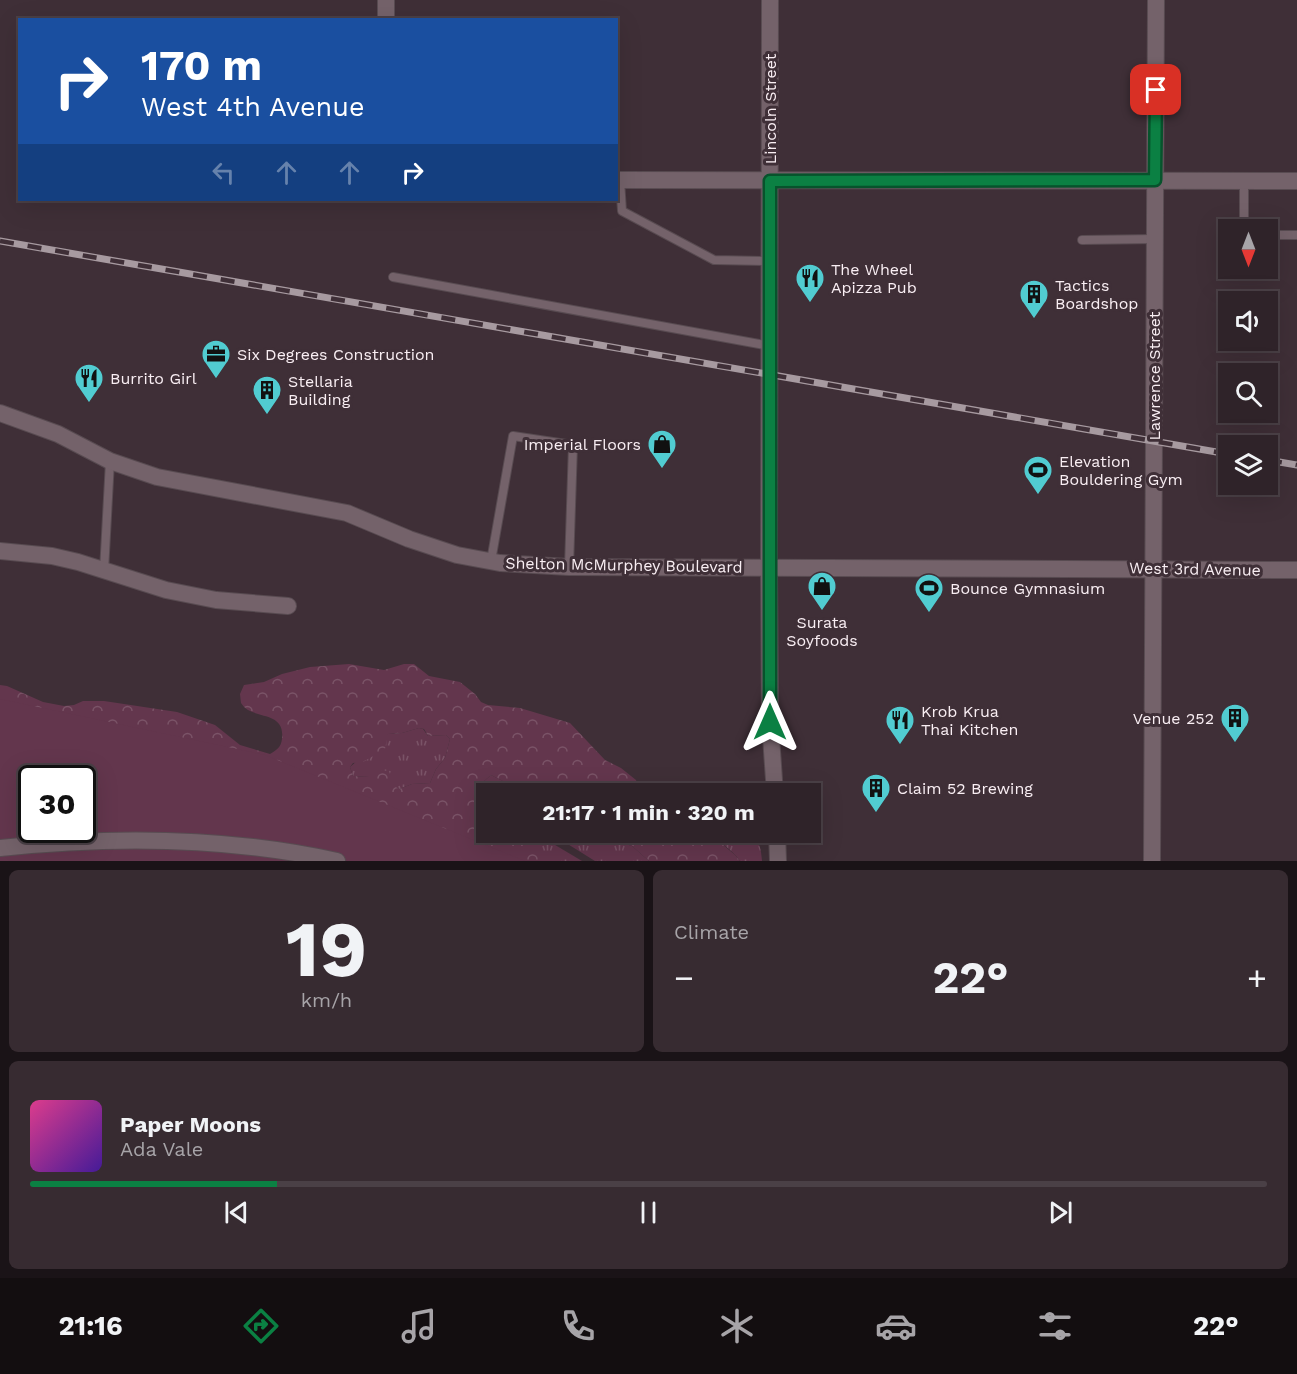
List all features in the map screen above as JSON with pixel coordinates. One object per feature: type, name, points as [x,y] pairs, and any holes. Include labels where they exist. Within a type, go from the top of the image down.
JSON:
[{"type":"street","points":[[386,0],[386,18]]},
{"type":"street","name":"Lincoln Street","points":[[770,0],[769,567],[770,722],[774,783]]},
{"type":"street","name":"Lawrence Street","points":[[1152,861],[1156,0]]},
{"type":"street","points":[[618,180],[1297,181]]},
{"type":"street","name":"Shelton McMurphey Boulevard","points":[[0,413],[58,434],[110,461],[157,477],[347,513],[457,555],[491,561],[569,567],[769,567]]},
{"type":"street","points":[[0,551],[52,556],[166,590],[216,600],[288,606]]},
{"type":"street","name":"West 3rd Avenue","points":[[769,567],[1297,570]]},
{"type":"street","points":[[0,848],[126,840],[216,844],[310,855],[337,861]]},
{"type":"street","points":[[777,843],[778,861]]},
{"type":"lane","points":[[618,180],[622,211],[714,260],[770,261]]},
{"type":"lane","points":[[1244,180],[1244,219]]},
{"type":"lane","points":[[1278,235],[1297,235]]},
{"type":"lane","points":[[1082,240],[1155,240]]},
{"type":"lane","points":[[393,277],[770,346]]},
{"type":"lane","points":[[491,561],[513,436],[573,445],[569,567]]},
{"type":"lane","points":[[104,571],[110,461]]},
{"type":"green space","points":[[349,664],[384,670],[404,664],[414,664],[429,676],[460,682],[481,702],[488,705],[520,708],[570,723],[605,760],[621,768],[637,783],[508,783],[491,775],[482,783],[476,783],[476,843],[542,843],[542,861],[388,861],[55,843],[96,843],[96,765],[18,765],[18,841],[0,840],[0,685],[43,702],[64,706],[83,701],[104,701],[177,712],[215,725],[240,745],[270,754],[281,744],[280,725],[271,718],[248,710],[241,703],[240,694],[244,685],[264,682],[282,674],[310,667]],"holes":[[[424,729],[428,736],[446,735],[450,739],[445,758],[436,769],[430,783],[412,784],[399,789],[394,786],[389,771],[378,770],[369,777],[353,776],[350,767],[353,763],[363,762],[385,749],[388,734]]]},
{"type":"green space","points":[[0,699],[265,755],[476,841],[476,843],[525,861],[0,861]]},
{"type":"green space","points":[[423,729],[428,736],[446,735],[450,739],[445,758],[436,769],[430,783],[412,784],[399,789],[369,777],[353,776],[350,767],[388,734]]},
{"type":"green space","points":[[491,775],[508,783],[482,783]]},
{"type":"green space","points":[[541,843],[552,843],[582,861],[542,861]]},
{"type":"green space","points":[[566,843],[621,843],[632,846],[649,861],[595,861]]},
{"type":"green space","points":[[621,843],[721,843],[740,861],[649,861],[632,846]]},
{"type":"green space","points":[[720,843],[758,843],[762,861],[740,861]]},
{"type":"railway","points":[[0,241],[1218,452]]},
{"type":"railway","points":[[1278,462],[1297,465]]},
{"type":"place","name":"The Wheel Apizza Pub","points":[[810,304]]},
{"type":"place","name":"Tactics Boardshop","points":[[1034,320]]},
{"type":"place","name":"Six Degrees Construction","points":[[216,380]]},
{"type":"place","name":"Burrito Girl","points":[[89,404]]},
{"type":"place","name":"Stellaria Building","points":[[267,416]]},
{"type":"place","name":"Imperial Floors","points":[[662,470]]},
{"type":"place","name":"Elevation Bouldering Gym","points":[[1038,496]]},
{"type":"place","name":"Surata Soyfoods","points":[[822,612]]},
{"type":"place","name":"Bounce Gymnasium","points":[[929,614]]},
{"type":"place","name":"Venue 252","points":[[1235,744]]},
{"type":"place","name":"Krob Krua Thai Kitchen","points":[[900,746]]},
{"type":"place","name":"Claim 52 Brewing","points":[[876,814]]},
{"type":"route","points":[[770,722],[770,181],[1155,180],[1156,90]]}]
